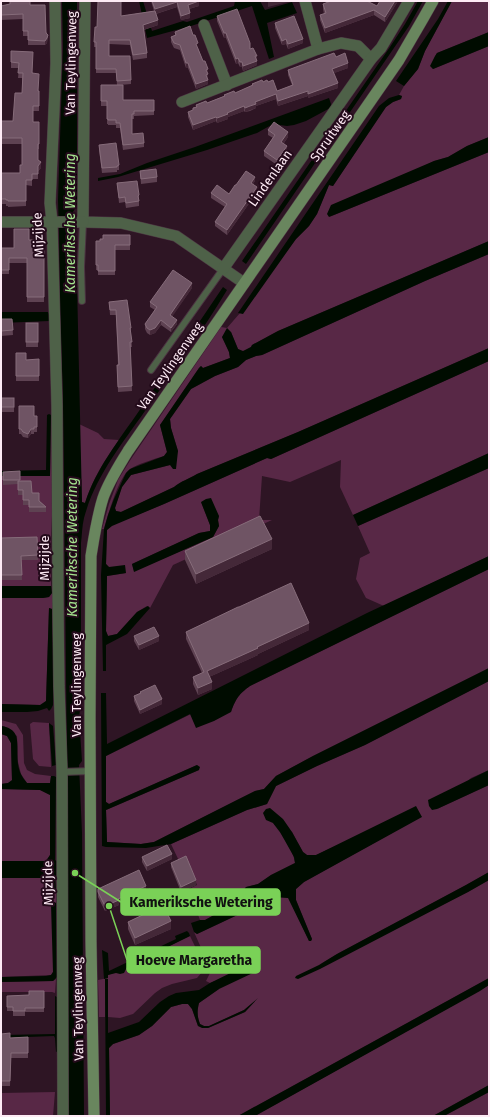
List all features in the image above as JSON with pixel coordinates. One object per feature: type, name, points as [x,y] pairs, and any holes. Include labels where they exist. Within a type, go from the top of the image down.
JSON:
[{"type":"main road","name":"Spruitweg","points":[[244,283],[399,60],[433,1]]},
{"type":"main road","name":"Van Teylingenweg","points":[[94,1116],[88,771],[91,556],[95,530],[104,497],[115,473],[128,451],[244,283]]},
{"type":"street","name":"Mijzijde","points":[[55,1],[56,63],[50,203],[55,222],[58,625],[63,772],[63,1116]]},
{"type":"street","name":"Van Teylingenweg","points":[[79,222],[85,1]]},
{"type":"street","points":[[305,1],[318,49]]},
{"type":"street","name":"Lindenlaan","points":[[223,269],[371,59],[381,48],[409,1]]},
{"type":"street","points":[[204,25],[227,85]]},
{"type":"street","points":[[182,102],[318,49],[340,43],[358,46],[371,59]]},
{"type":"street","points":[[1,222],[121,223],[176,236],[244,283]]},
{"type":"lane","name":"Van Teylingenweg","points":[[79,222],[82,301]]},
{"type":"lane","name":"Lindenlaan","points":[[151,370],[223,269]]},
{"type":"lane","points":[[63,772],[88,771]]},
{"type":"shaded area","points":[[452,1],[489,1],[489,32],[437,53],[431,66],[433,69],[489,46],[489,137],[467,146],[448,157],[434,161],[329,217],[489,152],[489,241],[278,331],[252,345],[243,352],[238,349],[231,332],[222,337],[229,352],[230,358],[203,368],[201,366],[199,368],[160,425],[167,452],[164,456],[136,466],[125,474],[114,498],[104,529],[102,529],[118,480],[131,459],[221,327],[227,328],[296,239],[309,226],[317,214],[329,185],[333,186],[386,107],[401,99],[402,96],[399,95],[404,86],[418,69],[425,51]]},
{"type":"shaded area","points":[[489,254],[489,348],[298,432],[197,474],[174,487],[121,512],[116,511],[115,508],[122,487],[131,475],[170,465],[178,451],[171,428],[170,419],[191,389],[215,376],[238,367],[246,360],[262,355],[425,281]]},
{"type":"shaded area","points":[[489,361],[489,453],[353,515],[340,487],[341,460],[290,482],[262,476],[259,520],[272,520],[173,565],[150,608],[147,606],[137,612],[117,634],[108,636],[106,631],[107,576],[126,573],[109,567],[106,564],[107,530],[112,525],[164,504],[267,458],[271,459]],"holes":[[[201,502],[219,516],[219,526],[213,537],[134,571],[132,564],[199,533],[210,531],[210,525]]]},
{"type":"shaded area","points":[[51,415],[54,415],[54,480],[51,534],[51,586],[1,586],[2,476],[50,475]]},
{"type":"shaded area","points":[[79,424],[98,433],[104,439],[119,440],[99,470],[85,503],[82,502]]},
{"type":"shaded area","points":[[489,468],[489,556],[384,606],[366,598],[356,579],[360,558],[370,553],[358,526]]},
{"type":"shaded area","points":[[489,569],[489,668],[313,756],[276,776],[264,789],[255,791],[154,842],[141,844],[107,842],[106,810],[199,770],[197,765],[109,804],[106,802],[106,756],[191,714],[231,712],[238,697],[250,686]]},
{"type":"shaded area","points":[[52,593],[52,609],[49,608],[46,701],[41,705],[1,704],[1,598],[43,598],[49,597]]},
{"type":"shaded area","points":[[489,681],[489,770],[471,778],[437,809],[489,785],[489,872],[319,965],[468,892],[489,880],[489,978],[238,1116],[110,1116],[109,1048],[113,1044],[139,1035],[152,1026],[171,1007],[188,1004],[192,1009],[198,1026],[208,1028],[245,1012],[255,1001],[244,1010],[209,1026],[200,1024],[198,1018],[199,1003],[219,989],[215,981],[210,983],[206,981],[210,973],[210,968],[194,932],[197,934],[276,897],[289,898],[309,941],[311,941],[312,939],[296,900],[296,889],[304,882],[422,816],[316,855],[307,855],[303,852],[292,832],[273,823],[290,848],[295,863],[271,875],[258,884],[246,887],[237,899],[222,905],[216,914],[205,920],[200,920],[189,891],[197,885],[187,860],[180,863],[171,844],[247,810],[267,804],[276,786],[365,745]]},
{"type":"shaded area","points":[[1,720],[16,724],[23,735],[24,763],[27,770],[35,774],[51,776],[50,783],[27,783],[21,774],[18,762],[17,736],[4,726],[1,726]]},
{"type":"shaded area","points":[[33,722],[49,723],[51,767],[39,766],[33,759],[30,724]]},
{"type":"shaded area","points":[[1,734],[7,736],[11,743],[12,781],[1,784]]},
{"type":"shaded area","points":[[1,789],[40,790],[50,795],[50,855],[46,861],[1,861]]},
{"type":"shaded area","points":[[1,878],[47,878],[51,880],[52,890],[56,890],[56,903],[54,902],[53,972],[51,975],[1,977]]},
{"type":"shaded area","points":[[190,936],[202,961],[202,972],[197,978],[162,988],[133,1014],[120,1018],[108,1017],[108,979],[105,980],[105,1017],[99,1017],[98,980],[108,978],[108,975]]},
{"type":"shaded area","points":[[56,979],[55,993],[1,992],[1,982],[53,981]]},
{"type":"shaded area","points":[[489,985],[489,1085],[433,1116],[255,1116]]},
{"type":"shaded area","points":[[55,1092],[53,1116],[1,1116],[1,1093]]},
{"type":"shaded area","points":[[489,1092],[489,1116],[444,1116]]},
{"type":"water","points":[[62,1],[77,1],[77,205],[73,212],[74,234],[76,240],[82,502],[85,503],[95,478],[109,455],[223,287],[227,290],[110,462],[95,489],[83,521],[81,543],[81,703],[79,717],[82,761],[79,765],[82,833],[84,1116],[68,1116],[58,878],[55,878],[56,890],[52,890],[51,880],[47,878],[1,878],[1,861],[46,861],[50,855],[50,795],[40,790],[1,789],[1,784],[8,783],[12,780],[11,743],[7,736],[1,734],[1,726],[13,731],[16,735],[18,767],[27,783],[50,783],[51,776],[56,777],[55,860],[67,864],[63,401],[58,200],[63,47]]},
{"type":"water","points":[[139,1],[143,1],[152,31],[183,21],[187,22],[234,6],[235,1],[260,1],[265,10],[292,2],[297,13],[267,23],[274,57],[269,59],[252,6],[191,26],[147,38]]},
{"type":"water","points":[[418,1],[423,1],[409,26],[246,264],[242,261],[390,47]]},
{"type":"water","points":[[448,1],[452,1],[425,51],[418,69],[404,86],[396,81],[438,19]]},
{"type":"water","points":[[489,32],[489,46],[433,69],[430,66],[437,53]]},
{"type":"water","points":[[399,95],[402,96],[401,99],[386,107],[333,186],[329,185],[317,214],[309,226],[296,239],[243,314],[238,313],[379,106],[389,98]]},
{"type":"water","points":[[329,98],[332,107],[306,121],[287,126],[273,124],[257,133],[207,150],[118,177],[98,181],[98,178],[120,174]]},
{"type":"water","points":[[489,137],[489,152],[329,217],[327,214],[331,205],[434,161],[448,157],[467,146]]},
{"type":"water","points":[[489,241],[489,254],[425,281],[262,355],[246,360],[238,367],[215,376],[191,389],[170,419],[171,428],[178,451],[176,469],[173,469],[170,465],[131,475],[122,487],[115,508],[116,511],[121,512],[174,487],[197,474],[298,432],[489,348],[489,361],[271,459],[267,458],[112,526],[107,530],[106,564],[109,567],[125,565],[126,573],[107,576],[106,631],[108,636],[117,634],[137,612],[148,606],[150,608],[127,634],[106,645],[106,671],[103,671],[101,575],[104,529],[108,515],[126,473],[130,469],[164,456],[167,452],[160,425],[199,368],[201,366],[203,368],[230,358],[229,352],[222,337],[227,328],[231,332],[238,349],[243,351],[278,331]]},
{"type":"water","points":[[1,312],[48,312],[49,321],[1,323]]},
{"type":"water","points":[[47,415],[51,415],[50,476],[2,476],[1,484],[1,471],[46,470]]},
{"type":"water","points":[[489,453],[489,468],[358,526],[353,515]]},
{"type":"water","points":[[211,498],[219,516],[219,526],[213,537],[134,572],[132,564],[199,533],[210,531],[210,525],[201,502]]},
{"type":"water","points":[[489,556],[489,569],[250,686],[238,697],[231,712],[214,721],[196,728],[190,714],[106,756],[106,802],[109,804],[197,765],[200,767],[199,770],[106,810],[107,842],[141,844],[154,842],[255,791],[264,789],[276,776],[313,756],[489,668],[489,681],[365,745],[276,786],[267,804],[247,810],[171,844],[146,848],[102,846],[101,693],[106,693],[107,744],[367,613]]},
{"type":"water","points":[[1,586],[51,586],[52,593],[49,597],[43,598],[1,598]]},
{"type":"water","points":[[49,608],[52,609],[53,705],[49,711],[47,708],[27,712],[1,712],[1,704],[40,705],[46,701]]},
{"type":"water","points":[[49,723],[53,726],[56,765],[52,766]]},
{"type":"water","points":[[489,770],[489,785],[437,809],[432,810],[429,806],[428,800]]},
{"type":"water","points":[[416,806],[422,817],[304,882],[296,889],[296,900],[312,939],[311,941],[309,941],[288,898],[276,897],[197,934],[194,932],[191,923],[205,920],[216,914],[222,905],[237,899],[246,887],[258,884],[271,875],[295,863],[294,857],[280,832],[273,823],[266,820],[263,813],[266,809],[270,808],[283,819],[303,852],[307,855],[316,855]]},
{"type":"water","points":[[489,872],[489,880],[468,892],[320,969],[298,979],[295,978],[296,976],[319,965]]},
{"type":"water","points":[[54,902],[56,903],[57,977],[53,981],[1,982],[1,977],[46,976],[51,975],[53,972],[51,904]]},
{"type":"water","points":[[187,931],[190,936],[127,967],[124,973],[108,975],[108,978],[104,979],[102,950],[108,953],[109,971],[176,939],[175,936]]},
{"type":"water","points":[[251,963],[256,963],[259,970],[219,989],[199,1003],[198,1018],[200,1024],[209,1026],[244,1010],[258,998],[245,1012],[208,1028],[202,1028],[198,1026],[192,1009],[188,1004],[182,1004],[171,1007],[152,1026],[139,1035],[113,1044],[109,1048],[110,1116],[106,1116],[105,979],[108,979],[108,1033],[139,1022],[160,1002],[169,996],[176,993],[199,990]]},
{"type":"water","points":[[489,978],[489,985],[480,991],[255,1116],[238,1116]]},
{"type":"water","points":[[55,996],[57,997],[58,1051],[56,1052],[54,1036],[1,1038],[1,1035],[55,1034]]},
{"type":"water","points":[[489,1085],[489,1092],[444,1116],[433,1116]]},
{"type":"building","points":[[10,1],[30,1],[30,5],[45,5],[46,33],[48,35],[45,41],[28,40],[28,31],[23,31],[23,14],[1,15],[1,6],[10,4]]},
{"type":"building","points":[[98,1],[121,1],[121,16],[155,11],[158,20],[143,25],[147,53],[133,55],[130,40],[109,40],[109,56],[130,56],[131,80],[117,81],[116,69],[96,69],[96,42],[94,42],[95,27],[97,27]]},
{"type":"building","points":[[152,1],[199,1],[188,5],[190,13],[181,16],[177,2],[155,9]]},
{"type":"building","points":[[331,1],[367,1],[377,6],[380,1],[395,1],[385,17],[374,10],[325,28],[320,15],[326,13],[323,4]]},
{"type":"building","points":[[237,9],[250,43],[250,49],[253,48],[257,56],[255,56],[257,61],[243,66],[242,62],[240,62],[238,58],[236,59],[226,33],[224,33],[217,16]]},
{"type":"building","points":[[294,16],[303,39],[288,44],[286,39],[282,41],[275,23]]},
{"type":"building","points":[[190,26],[198,43],[196,44],[203,61],[205,61],[208,69],[206,70],[208,74],[206,75],[208,80],[196,84],[188,63],[186,63],[180,45],[174,43],[171,37],[176,35],[175,32]]},
{"type":"building","points":[[11,51],[33,52],[32,73],[39,74],[39,106],[33,106],[33,122],[39,122],[38,160],[41,162],[38,166],[38,174],[32,174],[32,180],[26,180],[26,201],[8,201],[6,199],[1,199],[1,173],[20,173],[20,165],[22,165],[22,138],[1,138],[1,121],[13,121],[15,93],[22,93],[23,73],[18,73],[19,63],[11,62]]},
{"type":"building","points":[[334,53],[336,57],[345,53],[348,63],[332,69],[338,83],[308,94],[308,91],[278,101],[276,94],[255,102],[256,104],[245,108],[244,106],[227,113],[228,114],[193,125],[188,112],[197,107],[196,105],[206,101],[207,103],[234,91],[235,93],[262,80],[263,82],[267,80],[268,82],[273,80],[277,91],[293,85],[288,70]]},
{"type":"building","points":[[101,85],[123,85],[123,100],[154,100],[154,111],[134,111],[134,114],[132,114],[132,134],[143,133],[144,143],[123,145],[120,123],[116,123],[116,120],[107,119],[107,101],[101,101]]},
{"type":"building","points":[[274,122],[288,132],[281,142],[287,146],[277,160],[264,151],[275,135],[268,130]]},
{"type":"building","points":[[116,143],[119,165],[117,167],[102,168],[99,145]]},
{"type":"building","points":[[156,169],[157,177],[141,179],[140,171]]},
{"type":"building","points":[[246,171],[255,177],[251,183],[257,187],[227,230],[215,222],[227,204],[211,193],[217,185],[229,194]]},
{"type":"building","points":[[137,181],[139,201],[126,203],[125,197],[119,198],[117,183]]},
{"type":"building","points":[[14,229],[29,229],[29,240],[44,240],[44,297],[27,297],[27,258],[9,258],[9,270],[1,270],[1,248],[14,248]]},
{"type":"building","points":[[103,235],[130,235],[130,245],[115,245],[115,271],[98,271],[98,265],[96,265],[96,241],[103,239]]},
{"type":"building","points":[[173,270],[192,283],[170,315],[177,320],[171,328],[161,320],[155,328],[150,330],[145,324],[157,307],[150,302]]},
{"type":"building","points":[[127,300],[132,342],[130,342],[132,386],[118,387],[117,365],[119,365],[116,310],[110,310],[109,302]]},
{"type":"building","points":[[1,319],[12,319],[13,330],[1,331]]},
{"type":"building","points":[[26,323],[38,323],[38,342],[26,342]]},
{"type":"building","points":[[16,353],[26,353],[26,360],[39,359],[39,376],[16,376]]},
{"type":"building","points":[[1,398],[14,398],[14,407],[1,407]]},
{"type":"building","points":[[19,406],[34,406],[34,416],[37,416],[37,427],[31,429],[28,434],[19,429]]},
{"type":"building","points":[[20,471],[20,480],[3,480],[3,472]]},
{"type":"building","points":[[18,481],[31,481],[32,493],[39,493],[39,501],[46,507],[29,507],[29,500],[23,500],[23,490],[18,490]]},
{"type":"building","points":[[260,516],[272,539],[196,574],[185,551]]},
{"type":"building","points":[[37,537],[38,555],[21,556],[22,575],[1,575],[1,538]]},
{"type":"building","points":[[291,583],[309,623],[207,671],[212,682],[198,688],[193,677],[204,672],[186,632]]},
{"type":"building","points":[[154,627],[159,636],[139,645],[134,636]]},
{"type":"building","points":[[155,685],[162,699],[140,710],[134,696]]},
{"type":"building","points":[[167,845],[172,854],[147,866],[142,857]]},
{"type":"building","points":[[186,856],[196,880],[181,887],[171,863]]},
{"type":"building","points":[[139,870],[146,886],[105,906],[98,889]]},
{"type":"building","points":[[150,889],[157,903],[161,901],[171,921],[135,938],[128,922],[151,911],[142,893]]},
{"type":"building","points":[[29,991],[44,991],[44,1008],[25,1008],[25,1011],[13,1011],[13,1007],[7,1007],[7,996],[29,995]]},
{"type":"building","points":[[10,1033],[10,1038],[28,1037],[28,1053],[11,1053],[10,1081],[1,1081],[1,1034]]},
{"type":"place","name":"Kameriksche Wetering","points":[[75,873]]},
{"type":"place","name":"Hoeve Margaretha","points":[[109,906]]}]
